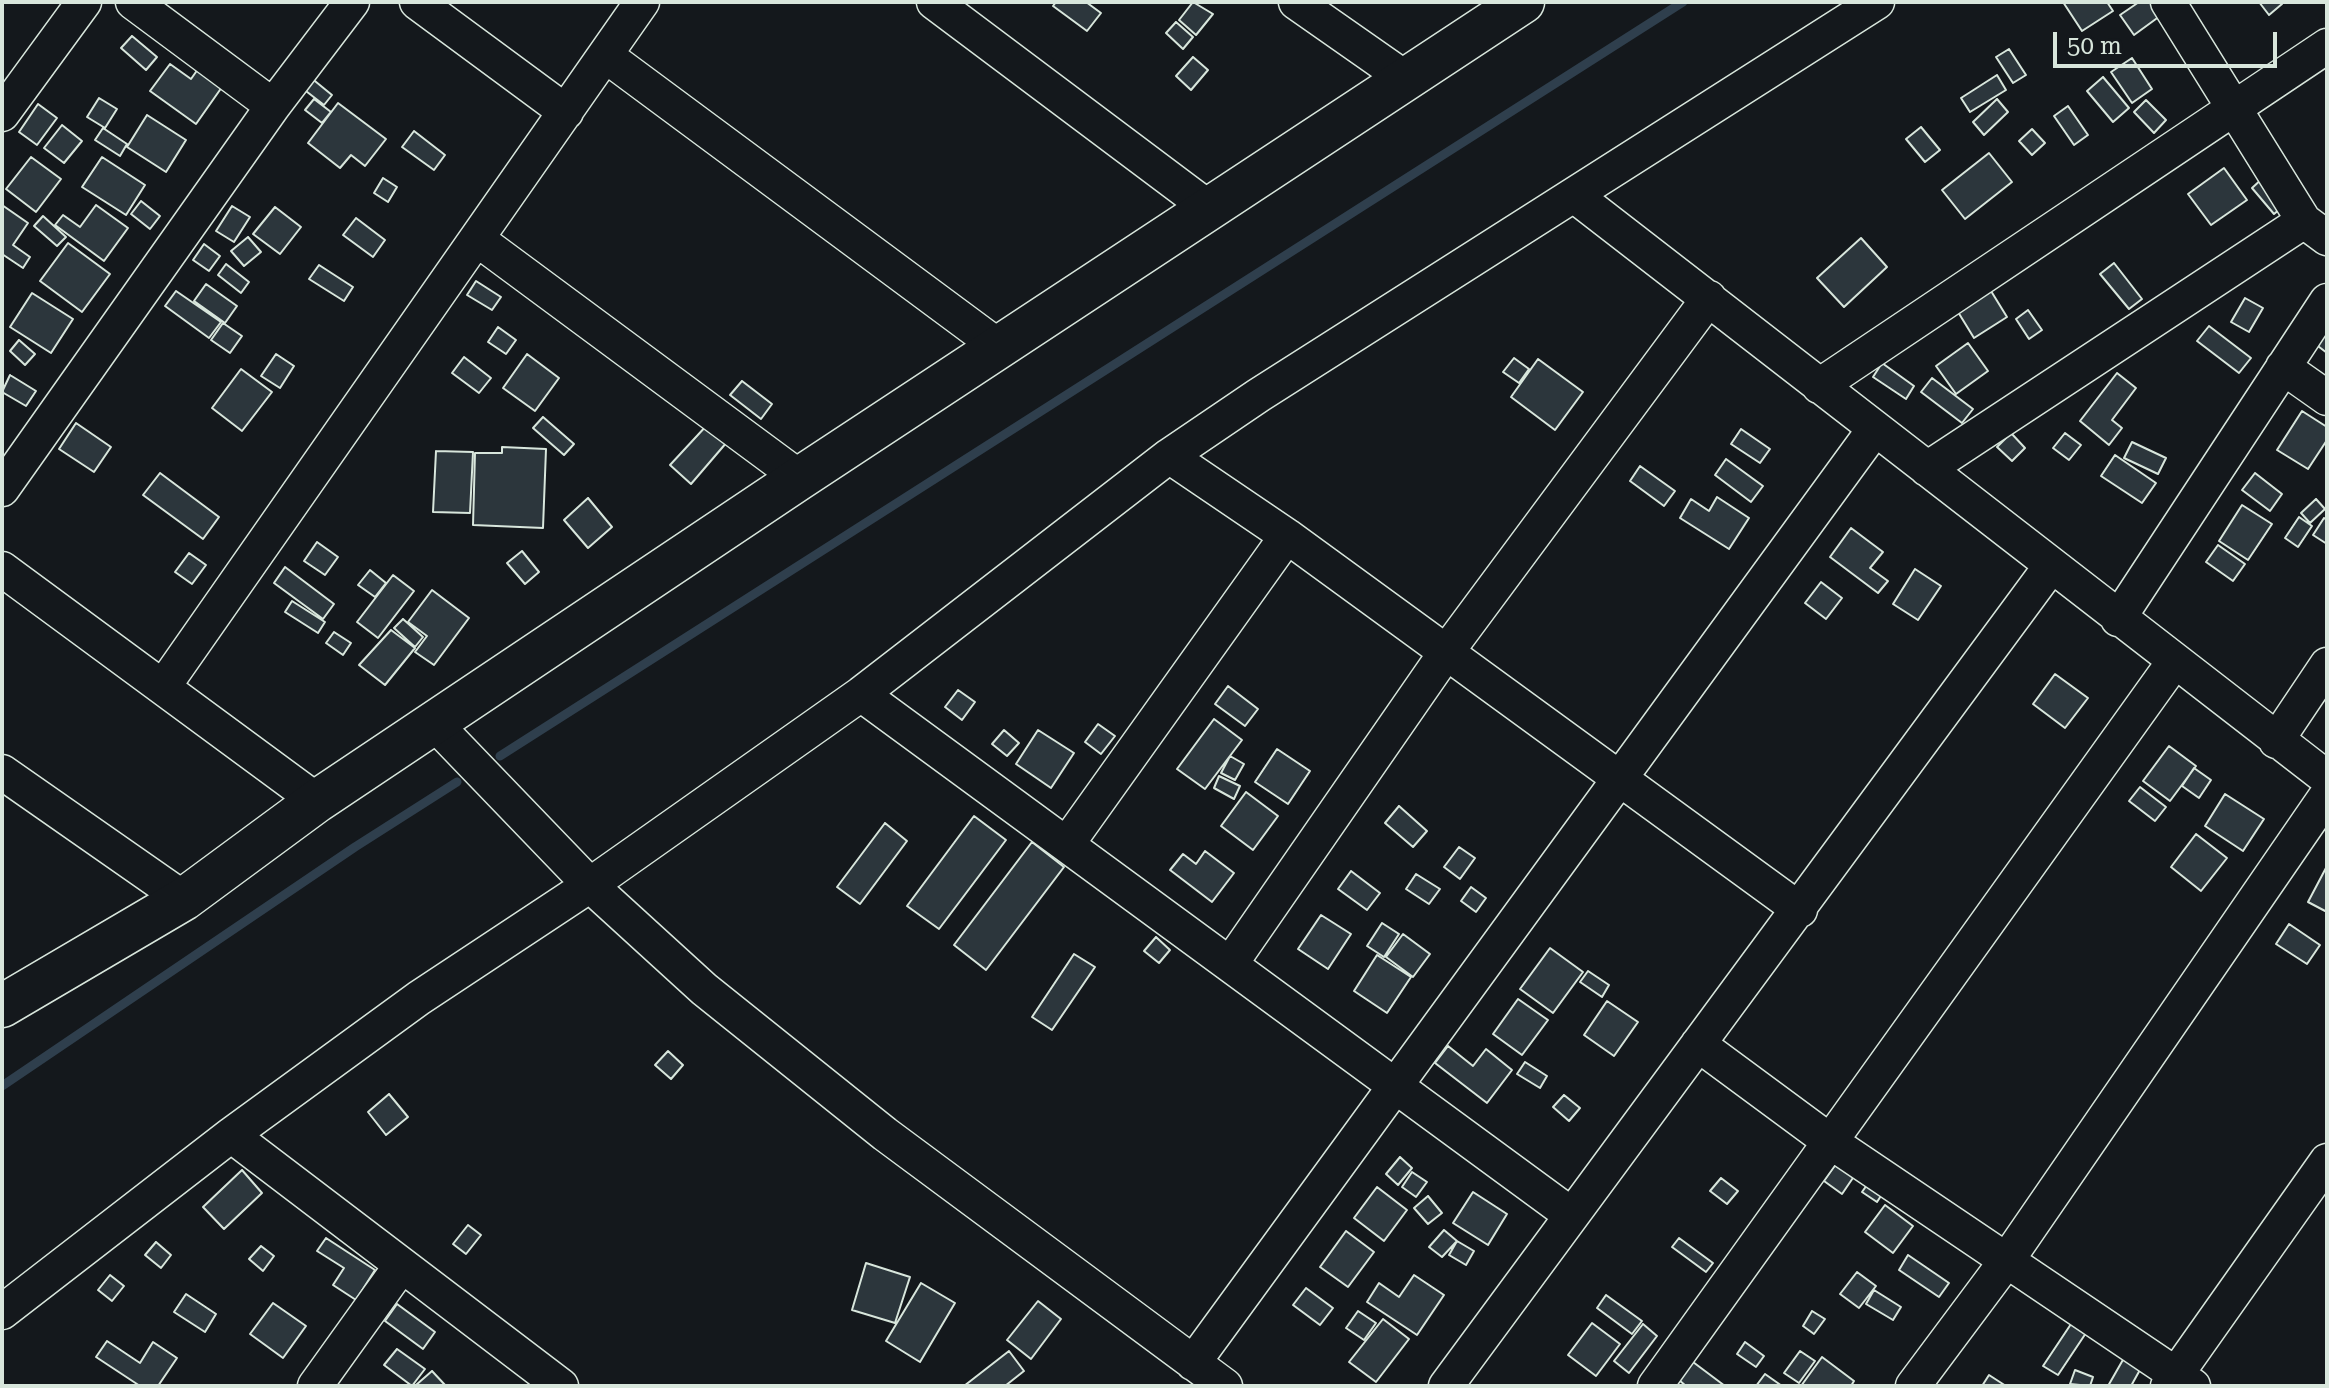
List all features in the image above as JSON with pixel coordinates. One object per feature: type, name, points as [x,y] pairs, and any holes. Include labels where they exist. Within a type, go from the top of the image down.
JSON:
[{"type":"main road","points":[[2,1006],[184,899],[317,801],[800,478],[1523,2]]},
{"type":"street","points":[[2,114],[84,2]]},
{"type":"street","points":[[133,2],[273,106]]},
{"type":"street","points":[[2,489],[273,106],[352,2]]},
{"type":"street","points":[[417,2],[566,112]]},
{"type":"street","points":[[163,687],[642,2]]},
{"type":"street","points":[[934,2],[1210,209]]},
{"type":"street","points":[[1296,2],[1406,79]]},
{"type":"street","points":[[2,1312],[231,1135],[419,998],[590,885],[861,694],[1169,456],[1877,2]]},
{"type":"street","points":[[1927,469],[2316,230],[2168,2]]},
{"type":"street","points":[[1819,386],[2327,46]]},
{"type":"street","points":[[605,55],[999,347]]},
{"type":"street","points":[[1574,195],[2327,778]]},
{"type":"street","points":[[477,239],[800,478]]},
{"type":"street","points":[[1231,963],[1445,654],[1709,298]]},
{"type":"street","points":[[2118,619],[2327,301]]},
{"type":"street","points":[[2283,367],[2327,398]]},
{"type":"street","points":[[1193,1363],[1874,430]]},
{"type":"street","points":[[1169,456],[1287,536],[1800,910]]},
{"type":"street","points":[[1067,844],[1287,536]]},
{"type":"street","points":[[1446,1386],[2051,566]]},
{"type":"street","points":[[2,569],[317,801]]},
{"type":"street","points":[[1655,1386],[1828,1140],[2174,662]]},
{"type":"street","points":[[2276,741],[2327,665]]},
{"type":"street","points":[[861,694],[1570,1214]]},
{"type":"street","points":[[435,724],[590,885],[704,989],[885,1134],[1225,1386]]},
{"type":"street","points":[[2,772],[184,899]]},
{"type":"street","points":[[1913,1386],[2007,1260],[2327,795]]},
{"type":"street","points":[[1698,1044],[1828,1140],[2007,1260],[2179,1382],[2327,1161]]},
{"type":"street","points":[[231,1135],[561,1386]]},
{"type":"street","points":[[315,1386],[401,1266]]},
{"type":"building","points":[[1056,2],[1086,2],[1101,13],[1087,31],[1053,6]]},
{"type":"building","points":[[1193,2],[1213,14],[1196,35],[1179,20]]},
{"type":"building","points":[[2063,2],[2107,2],[2113,11],[2082,31]]},
{"type":"building","points":[[2139,2],[2150,2],[2160,16],[2134,35],[2120,15]]},
{"type":"building","points":[[2259,2],[2280,2],[2282,4],[2269,15]]},
{"type":"building","points":[[1176,22],[1193,37],[1183,49],[1166,33]]},
{"type":"building","points":[[132,36],[157,57],[146,70],[121,48]]},
{"type":"building","points":[[2009,49],[2026,75],[2013,83],[1996,57]]},
{"type":"building","points":[[1193,57],[1208,70],[1191,90],[1176,76]]},
{"type":"building","points":[[2132,58],[2152,89],[2132,103],[2111,72]]},
{"type":"building","points":[[170,64],[191,79],[198,69],[222,87],[196,124],[150,91]]},
{"type":"building","points":[[1997,75],[2006,90],[1970,112],[1961,98]]},
{"type":"building","points":[[310,77],[332,95],[324,105],[302,88]]},
{"type":"building","points":[[2103,77],[2129,108],[2113,122],[2087,91]]},
{"type":"building","points":[[99,98],[117,109],[105,128],[87,117]]},
{"type":"building","points":[[314,99],[331,112],[322,123],[305,110]]},
{"type":"building","points":[[1997,99],[2008,112],[1984,135],[1973,122]]},
{"type":"building","points":[[2146,100],[2166,120],[2154,133],[2134,112]]},
{"type":"building","points":[[338,103],[386,139],[365,166],[351,155],[340,168],[308,143]]},
{"type":"building","points":[[38,104],[57,118],[37,145],[19,132]]},
{"type":"building","points":[[2068,106],[2088,135],[2074,145],[2054,116]]},
{"type":"building","points":[[147,115],[186,140],[166,172],[127,147]]},
{"type":"building","points":[[62,125],[82,141],[64,163],[44,148]]},
{"type":"building","points":[[1921,127],[1940,150],[1925,162],[1906,139]]},
{"type":"building","points":[[103,128],[127,144],[120,156],[95,140]]},
{"type":"building","points":[[2032,129],[2045,143],[2032,155],[2019,141]]},
{"type":"building","points":[[414,131],[445,155],[434,170],[402,147]]},
{"type":"building","points":[[1989,153],[2012,182],[1965,219],[1942,190]]},
{"type":"building","points":[[31,157],[61,179],[36,212],[6,189]]},
{"type":"building","points":[[102,157],[145,185],[126,215],[82,187]]},
{"type":"building","points":[[2224,168],[2247,200],[2211,225],[2188,194]]},
{"type":"building","points":[[2264,177],[2287,203],[2274,214],[2252,188]]},
{"type":"building","points":[[383,178],[397,187],[388,202],[374,193]]},
{"type":"building","points":[[141,201],[160,216],[150,229],[131,214]]},
{"type":"building","points":[[2,205],[28,223],[13,245],[30,257],[23,268],[2,254]]},
{"type":"building","points":[[96,205],[128,228],[104,261],[55,225],[63,215],[80,227]]},
{"type":"building","points":[[232,206],[250,217],[234,242],[216,231]]},
{"type":"building","points":[[275,207],[301,227],[280,254],[253,234]]},
{"type":"building","points":[[43,216],[66,237],[57,246],[34,226]]},
{"type":"building","points":[[356,218],[385,240],[373,257],[343,235]]},
{"type":"building","points":[[248,237],[261,252],[244,266],[231,251]]},
{"type":"building","points":[[1861,238],[1887,267],[1844,307],[1817,278]]},
{"type":"building","points":[[68,243],[110,274],[82,312],[40,281]]},
{"type":"building","points":[[204,244],[220,256],[209,271],[193,260]]},
{"type":"building","points":[[2114,263],[2142,299],[2129,309],[2100,274]]},
{"type":"building","points":[[226,264],[249,282],[241,293],[218,275]]},
{"type":"building","points":[[319,265],[353,287],[344,301],[309,279]]},
{"type":"building","points":[[476,281],[501,297],[492,310],[467,295]]},
{"type":"building","points":[[206,284],[237,306],[225,323],[194,301]]},
{"type":"building","points":[[176,291],[221,322],[209,338],[165,306]]},
{"type":"building","points":[[1991,291],[2007,317],[1974,338],[1958,312]]},
{"type":"building","points":[[32,293],[73,319],[51,353],[10,327]]},
{"type":"building","points":[[2245,298],[2263,308],[2249,332],[2231,322]]},
{"type":"building","points":[[2028,310],[2042,330],[2029,339],[2016,319]]},
{"type":"building","points":[[223,323],[242,336],[230,353],[211,340]]},
{"type":"building","points":[[2209,326],[2251,358],[2239,373],[2197,341]]},
{"type":"building","points":[[498,327],[516,340],[506,354],[488,342]]},
{"type":"building","points":[[2327,331],[2327,353],[2314,343]]},
{"type":"building","points":[[19,340],[35,354],[25,365],[10,351]]},
{"type":"building","points":[[1968,343],[1988,371],[1956,394],[1936,366]]},
{"type":"building","points":[[276,354],[294,366],[280,388],[261,376]]},
{"type":"building","points":[[527,354],[559,378],[535,411],[503,388]]},
{"type":"building","points":[[464,357],[491,378],[479,393],[452,373]]},
{"type":"building","points":[[1514,358],[1529,369],[1519,383],[1503,372]]},
{"type":"building","points":[[1538,359],[1583,392],[1555,430],[1511,397]]},
{"type":"building","points":[[1882,363],[1914,386],[1906,399],[1873,377]]},
{"type":"building","points":[[241,369],[272,392],[242,431],[212,408]]},
{"type":"building","points":[[2117,373],[2136,388],[2112,420],[2122,428],[2109,445],[2080,421]]},
{"type":"building","points":[[10,375],[36,391],[26,406],[2,392]]},
{"type":"building","points":[[1932,378],[1973,409],[1962,423],[1921,392]]},
{"type":"building","points":[[742,381],[772,404],[761,419],[730,395]]},
{"type":"building","points":[[2302,411],[2327,427],[2327,440],[2308,469],[2277,450]]},
{"type":"building","points":[[543,417],[574,444],[564,455],[533,428]]},
{"type":"building","points":[[76,423],[111,447],[94,472],[59,449]]},
{"type":"building","points":[[708,424],[727,442],[691,484],[670,465]]},
{"type":"building","points":[[1741,429],[1770,449],[1760,463],[1731,444]]},
{"type":"building","points":[[2011,433],[2025,448],[2012,461],[1997,447]]},
{"type":"building","points":[[2065,433],[2081,445],[2069,460],[2053,448]]},
{"type":"building","points":[[2132,442],[2166,458],[2158,474],[2124,458]]},
{"type":"building","points":[[502,447],[546,449],[543,528],[473,525],[475,453],[502,453]]},
{"type":"building","points":[[436,451],[473,452],[470,513],[433,512]]},
{"type":"building","points":[[2115,455],[2156,483],[2142,503],[2101,476]]},
{"type":"building","points":[[1726,459],[1763,486],[1751,502],[1715,475]]},
{"type":"building","points":[[1640,466],[1675,491],[1664,506],[1630,481]]},
{"type":"building","points":[[160,473],[219,517],[203,539],[143,495]]},
{"type":"building","points":[[2255,473],[2282,494],[2270,511],[2242,490]]},
{"type":"building","points":[[1717,497],[1749,518],[1729,549],[1680,518],[1691,499],[1709,511]]},
{"type":"building","points":[[588,498],[612,527],[588,548],[564,520]]},
{"type":"building","points":[[2316,499],[2325,509],[2310,523],[2301,513]]},
{"type":"building","points":[[2242,505],[2272,524],[2248,560],[2219,541]]},
{"type":"building","points":[[2299,517],[2312,526],[2298,547],[2285,538]]},
{"type":"building","points":[[2324,518],[2327,520],[2327,544],[2313,535]]},
{"type":"building","points":[[1851,528],[1883,552],[1870,568],[1888,581],[1878,593],[1830,557]]},
{"type":"building","points":[[317,542],[338,557],[325,575],[304,561]]},
{"type":"building","points":[[2218,545],[2245,564],[2233,581],[2206,562]]},
{"type":"building","points":[[522,551],[539,572],[525,584],[507,563]]},
{"type":"building","points":[[189,553],[206,565],[192,584],[175,572]]},
{"type":"building","points":[[285,567],[334,604],[323,619],[274,583]]},
{"type":"building","points":[[1915,569],[1941,586],[1918,620],[1893,604]]},
{"type":"building","points":[[370,570],[386,583],[375,597],[358,585]]},
{"type":"building","points":[[393,575],[414,591],[378,638],[357,622]]},
{"type":"building","points":[[1821,582],[1842,598],[1826,619],[1805,603]]},
{"type":"building","points":[[432,590],[469,618],[434,665],[415,652],[427,636],[408,622]]},
{"type":"building","points":[[292,601],[325,622],[318,633],[285,612]]},
{"type":"building","points":[[403,619],[423,637],[415,647],[394,628]]},
{"type":"building","points":[[391,630],[415,648],[385,685],[359,665]]},
{"type":"building","points":[[334,632],[351,643],[343,655],[326,643]]},
{"type":"building","points":[[2055,674],[2088,698],[2065,728],[2033,704]]},
{"type":"building","points":[[1228,686],[1258,709],[1245,726],[1215,704]]},
{"type":"building","points":[[958,690],[975,702],[962,720],[945,707]]},
{"type":"building","points":[[1214,719],[1242,740],[1205,789],[1177,769]]},
{"type":"building","points":[[1098,724],[1115,736],[1101,754],[1085,742]]},
{"type":"building","points":[[1004,730],[1019,743],[1007,756],[992,744]]},
{"type":"building","points":[[1038,730],[1074,753],[1051,788],[1016,764]]},
{"type":"building","points":[[2169,746],[2196,766],[2170,801],[2143,781]]},
{"type":"building","points":[[1277,749],[1310,771],[1288,804],[1255,782]]},
{"type":"building","points":[[1230,756],[1244,764],[1235,780],[1221,773]]},
{"type":"building","points":[[2194,768],[2211,780],[2199,798],[2182,786]]},
{"type":"building","points":[[1219,776],[1240,786],[1234,799],[1214,788]]},
{"type":"building","points":[[2140,787],[2166,807],[2155,821],[2129,801]]},
{"type":"building","points":[[1246,792],[1278,816],[1253,850],[1221,826]]},
{"type":"building","points":[[2225,794],[2264,819],[2243,851],[2205,826]]},
{"type":"building","points":[[1399,806],[1427,831],[1413,847],[1385,823]]},
{"type":"building","points":[[974,816],[1006,840],[939,929],[907,906]]},
{"type":"building","points":[[885,823],[907,841],[860,904],[837,887]]},
{"type":"building","points":[[2196,834],[2227,858],[2201,891],[2171,867]]},
{"type":"building","points":[[1032,842],[1064,867],[986,970],[954,945]]},
{"type":"building","points":[[1459,847],[1475,858],[1460,879],[1444,867]]},
{"type":"building","points":[[1205,851],[1234,873],[1212,902],[1170,870],[1183,854],[1196,864]]},
{"type":"building","points":[[2327,866],[2327,912],[2308,902]]},
{"type":"building","points":[[1351,871],[1380,893],[1367,910],[1338,889]]},
{"type":"building","points":[[1416,874],[1440,889],[1429,904],[1406,889]]},
{"type":"building","points":[[1471,887],[1486,898],[1476,912],[1461,901]]},
{"type":"building","points":[[1321,915],[1351,934],[1328,969],[1298,949]]},
{"type":"building","points":[[1382,923],[1399,934],[1384,957],[1367,946]]},
{"type":"building","points":[[2289,924],[2320,945],[2307,964],[2276,944]]},
{"type":"building","points":[[1403,934],[1430,954],[1413,977],[1386,957]]},
{"type":"building","points":[[1156,937],[1170,950],[1159,963],[1144,951]]},
{"type":"building","points":[[1550,948],[1583,972],[1553,1013],[1520,989]]},
{"type":"building","points":[[1074,954],[1095,967],[1052,1030],[1032,1017]]},
{"type":"building","points":[[1377,955],[1411,977],[1387,1013],[1354,991]]},
{"type":"building","points":[[1588,971],[1609,985],[1602,997],[1580,982]]},
{"type":"building","points":[[1518,999],[1548,1020],[1522,1055],[1493,1034]]},
{"type":"building","points":[[1607,1001],[1638,1022],[1614,1056],[1584,1035]]},
{"type":"building","points":[[1448,1046],[1473,1066],[1486,1049],[1512,1070],[1487,1103],[1435,1063]]},
{"type":"building","points":[[668,1051],[683,1065],[671,1079],[655,1065]]},
{"type":"building","points":[[1525,1062],[1547,1076],[1540,1088],[1517,1074]]},
{"type":"building","points":[[389,1094],[408,1117],[386,1135],[368,1112]]},
{"type":"building","points":[[1564,1095],[1580,1108],[1569,1121],[1553,1107]]},
{"type":"building","points":[[1400,1157],[1412,1168],[1398,1185],[1386,1174]]},
{"type":"building","points":[[1841,1157],[1859,1169],[1842,1194],[1824,1181]]},
{"type":"building","points":[[242,1170],[262,1193],[224,1229],[203,1207]]},
{"type":"building","points":[[1412,1172],[1427,1182],[1416,1197],[1402,1187]]},
{"type":"building","points":[[1874,1175],[1888,1185],[1877,1202],[1862,1192]]},
{"type":"building","points":[[1721,1178],[1738,1191],[1727,1204],[1710,1191]]},
{"type":"building","points":[[1377,1187],[1407,1210],[1384,1241],[1354,1218]]},
{"type":"building","points":[[1473,1192],[1507,1214],[1488,1245],[1453,1223]]},
{"type":"building","points":[[1428,1196],[1442,1213],[1428,1224],[1414,1208]]},
{"type":"building","points":[[1885,1205],[1913,1226],[1893,1253],[1865,1232]]},
{"type":"building","points":[[468,1225],[481,1235],[466,1254],[453,1244]]},
{"type":"building","points":[[1444,1230],[1457,1241],[1442,1257],[1429,1247]]},
{"type":"building","points":[[1346,1231],[1374,1252],[1348,1287],[1320,1267]]},
{"type":"building","points":[[326,1238],[375,1270],[356,1300],[333,1285],[344,1268],[317,1251]]},
{"type":"building","points":[[1679,1238],[1713,1263],[1706,1272],[1672,1247]]},
{"type":"building","points":[[1457,1241],[1474,1251],[1466,1265],[1449,1255]]},
{"type":"building","points":[[156,1242],[171,1255],[161,1268],[145,1255]]},
{"type":"building","points":[[261,1246],[274,1256],[263,1271],[249,1259]]},
{"type":"building","points":[[1908,1255],[1949,1283],[1939,1297],[1899,1270]]},
{"type":"building","points":[[866,1263],[910,1277],[895,1323],[852,1310]]},
{"type":"building","points":[[1857,1272],[1876,1286],[1859,1308],[1840,1294]]},
{"type":"building","points":[[110,1275],[124,1286],[112,1301],[98,1290]]},
{"type":"building","points":[[1414,1275],[1444,1295],[1417,1335],[1367,1302],[1379,1283],[1399,1297]]},
{"type":"building","points":[[921,1283],[955,1303],[920,1362],[886,1341]]},
{"type":"building","points":[[1306,1288],[1333,1308],[1320,1325],[1293,1305]]},
{"type":"building","points":[[1874,1290],[1901,1307],[1893,1320],[1866,1304]]},
{"type":"building","points":[[186,1294],[216,1314],[205,1332],[174,1312]]},
{"type":"building","points":[[1606,1295],[1642,1321],[1632,1334],[1597,1308]]},
{"type":"building","points":[[1038,1301],[1061,1319],[1031,1359],[1007,1340]]},
{"type":"building","points":[[273,1303],[306,1326],[283,1358],[250,1334]]},
{"type":"building","points":[[397,1304],[435,1332],[423,1349],[385,1321]]},
{"type":"building","points":[[1358,1311],[1376,1323],[1364,1340],[1346,1328]]},
{"type":"building","points":[[1812,1311],[1825,1319],[1814,1334],[1803,1326]]},
{"type":"building","points":[[1383,1319],[1409,1339],[1376,1382],[1349,1362]]},
{"type":"building","points":[[2073,1321],[2088,1330],[2058,1375],[2043,1366]]},
{"type":"building","points":[[1592,1323],[1620,1344],[1596,1376],[1568,1355]]},
{"type":"building","points":[[1643,1324],[1657,1336],[1629,1373],[1614,1361]]},
{"type":"building","points":[[107,1341],[140,1363],[153,1342],[177,1358],[158,1386],[140,1386],[96,1357]]},
{"type":"building","points":[[1745,1342],[1764,1356],[1756,1367],[1737,1354]]},
{"type":"building","points":[[397,1349],[425,1369],[412,1386],[384,1365]]},
{"type":"building","points":[[1009,1351],[1024,1371],[1005,1386],[964,1386]]},
{"type":"building","points":[[1800,1351],[1815,1361],[1799,1383],[1784,1373]]},
{"type":"building","points":[[1822,1357],[1854,1381],[1851,1386],[1801,1386]]},
{"type":"building","points":[[2124,1358],[2141,1368],[2131,1386],[2108,1386]]},
{"type":"building","points":[[1693,1362],[1725,1386],[1686,1386],[1679,1380]]},
{"type":"building","points":[[2075,1370],[2093,1377],[2090,1386],[2070,1384]]},
{"type":"building","points":[[432,1371],[445,1385],[416,1385]]},
{"type":"building","points":[[1765,1374],[1782,1386],[1756,1386]]},
{"type":"building","points":[[1989,1375],[2006,1386],[1982,1386]]},
{"type":"waterway","points":[[500,756],[1683,2]]},
{"type":"waterway","points":[[2,1086],[355,847],[457,782]]}]
